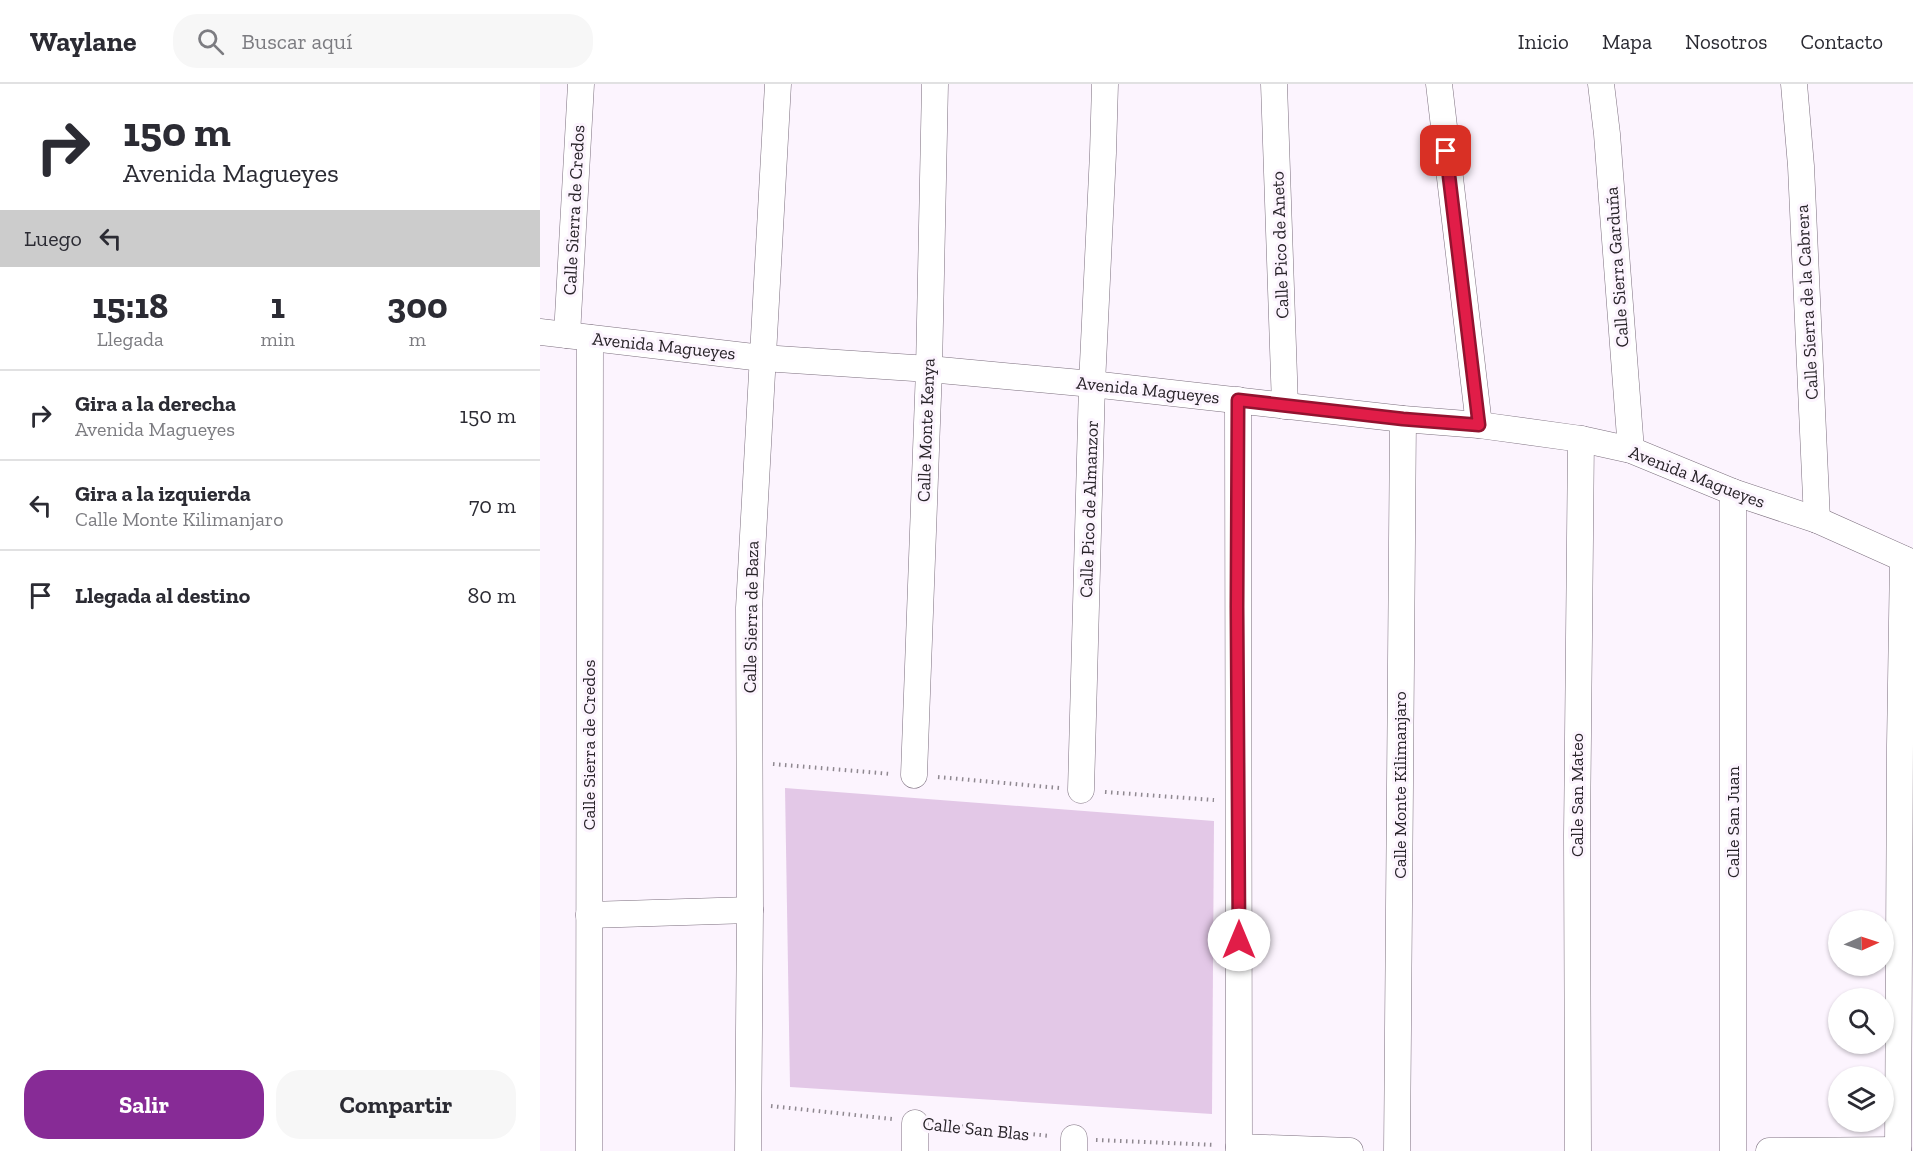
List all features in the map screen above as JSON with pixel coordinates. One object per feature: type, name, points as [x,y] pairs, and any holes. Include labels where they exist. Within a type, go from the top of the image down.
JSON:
[{"type":"street","name":"Calle Sierra de Credos","points":[[581,84],[579,337],[589,915],[589,1151]]},
{"type":"street","name":"Calle Sierra de Baza","points":[[748,1151],[749,608],[778,84]]},
{"type":"street","name":"Calle Monte Kenya","points":[[914,775],[929,369],[935,84]]},
{"type":"street","name":"Calle Pico de Almanzor","points":[[1081,790],[1092,384],[1105,84]]},
{"type":"street","name":"Calle Pico de Aneto","points":[[1274,84],[1286,406]]},
{"type":"street","points":[[1439,84],[1479,425]]},
{"type":"street","name":"Calle Sierra Garduña","points":[[1601,84],[1607,134],[1631,450]]},
{"type":"street","name":"Calle Sierra de la Cabrera","points":[[1794,84],[1801,166],[1817,520]]},
{"type":"street","name":"Avenida Magueyes","points":[[540,332],[762,358],[929,369],[1092,384],[1403,419],[1479,425],[1581,440],[1631,450],[1733,492],[1817,520],[1908,561]]},
{"type":"street","points":[[1238,400],[1239,1149],[1350,1151]]},
{"type":"street","name":"Calle Monte Kilimanjaro","points":[[1397,1151],[1403,419]]},
{"type":"street","name":"Calle San Mateo","points":[[1578,1151],[1577,825],[1581,440]]},
{"type":"street","name":"Calle San Juan","points":[[1733,492],[1733,1151]]},
{"type":"street","points":[[1769,1151],[1898,1150],[1908,561]]},
{"type":"street","points":[[589,915],[750,910]]},
{"type":"street","points":[[915,1123],[915,1151]]},
{"type":"path","points":[[749,763],[1239,802]]},
{"type":"path","name":"Calle San Blas","points":[[748,1103],[1074,1145],[1239,1149]]},
{"type":"shaded area","points":[[785,788],[1214,821],[1212,1114],[790,1087]]},
{"type":"route","points":[[1239,940],[1238,400],[1403,419],[1479,425],[1446,151]]}]
